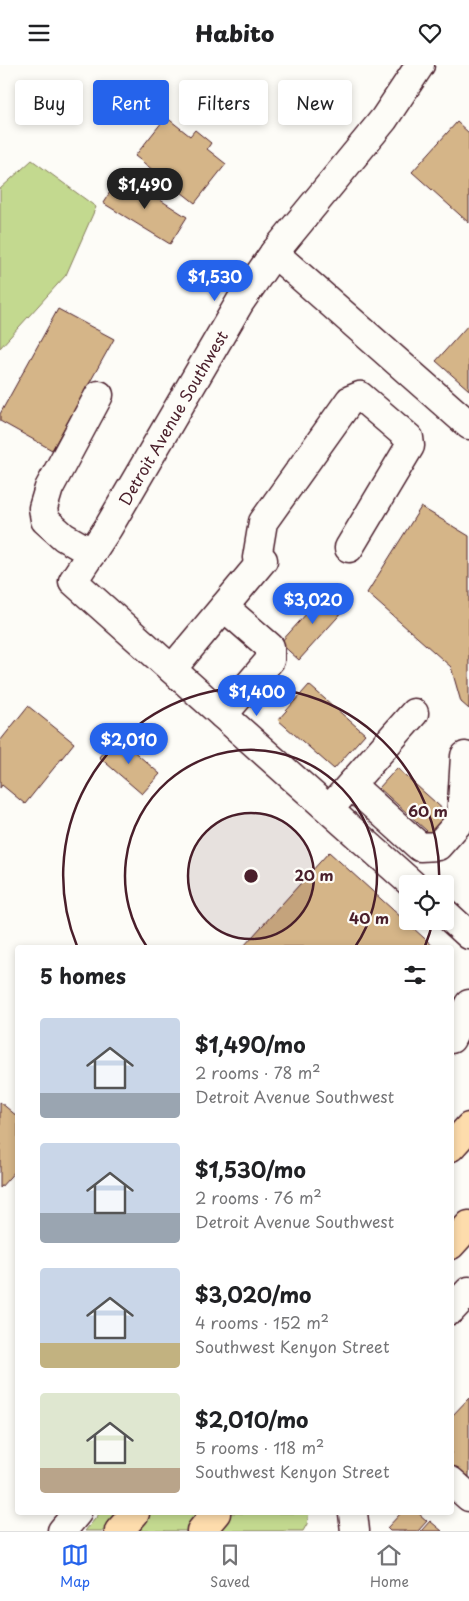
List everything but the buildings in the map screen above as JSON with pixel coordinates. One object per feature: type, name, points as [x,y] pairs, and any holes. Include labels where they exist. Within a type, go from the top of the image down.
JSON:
[{"type":"highway","points":[[454,1144],[469,1127]]},
{"type":"highway","points":[[454,1242],[469,1225]]},
{"type":"highway","points":[[119,1531],[133,1515]]},
{"type":"highway","points":[[130,1531],[142,1515]]},
{"type":"highway","points":[[202,1531],[214,1515]]},
{"type":"street","name":"Detroit Avenue Southwest","points":[[172,669],[73,581],[108,528],[240,302],[274,253],[384,119],[420,65]]},
{"type":"street","points":[[274,253],[469,425]]},
{"type":"street","points":[[92,553],[64,537],[46,520],[43,508],[49,488],[99,395]]},
{"type":"street","points":[[349,548],[410,446],[409,438],[360,396],[350,401],[263,522],[260,559],[224,607],[172,669],[402,875]]},
{"type":"street","points":[[223,715],[270,660],[270,647],[224,607]]},
{"type":"street","points":[[329,810],[414,713]]},
{"type":"street","points":[[351,785],[420,847],[438,846],[460,820],[465,756]]},
{"type":"street","points":[[454,921],[469,935]]},
{"type":"street","points":[[454,1033],[469,1004]]},
{"type":"street","points":[[454,1307],[469,1291]]},
{"type":"street","points":[[454,1484],[469,1497]]},
{"type":"street","points":[[62,1531],[76,1515]]},
{"type":"street","points":[[353,1515],[355,1531]]},
{"type":"green space","points":[[32,160],[96,207],[66,275],[0,348],[0,189]]},
{"type":"green space","points":[[98,1515],[309,1515],[303,1531],[85,1531]]}]
